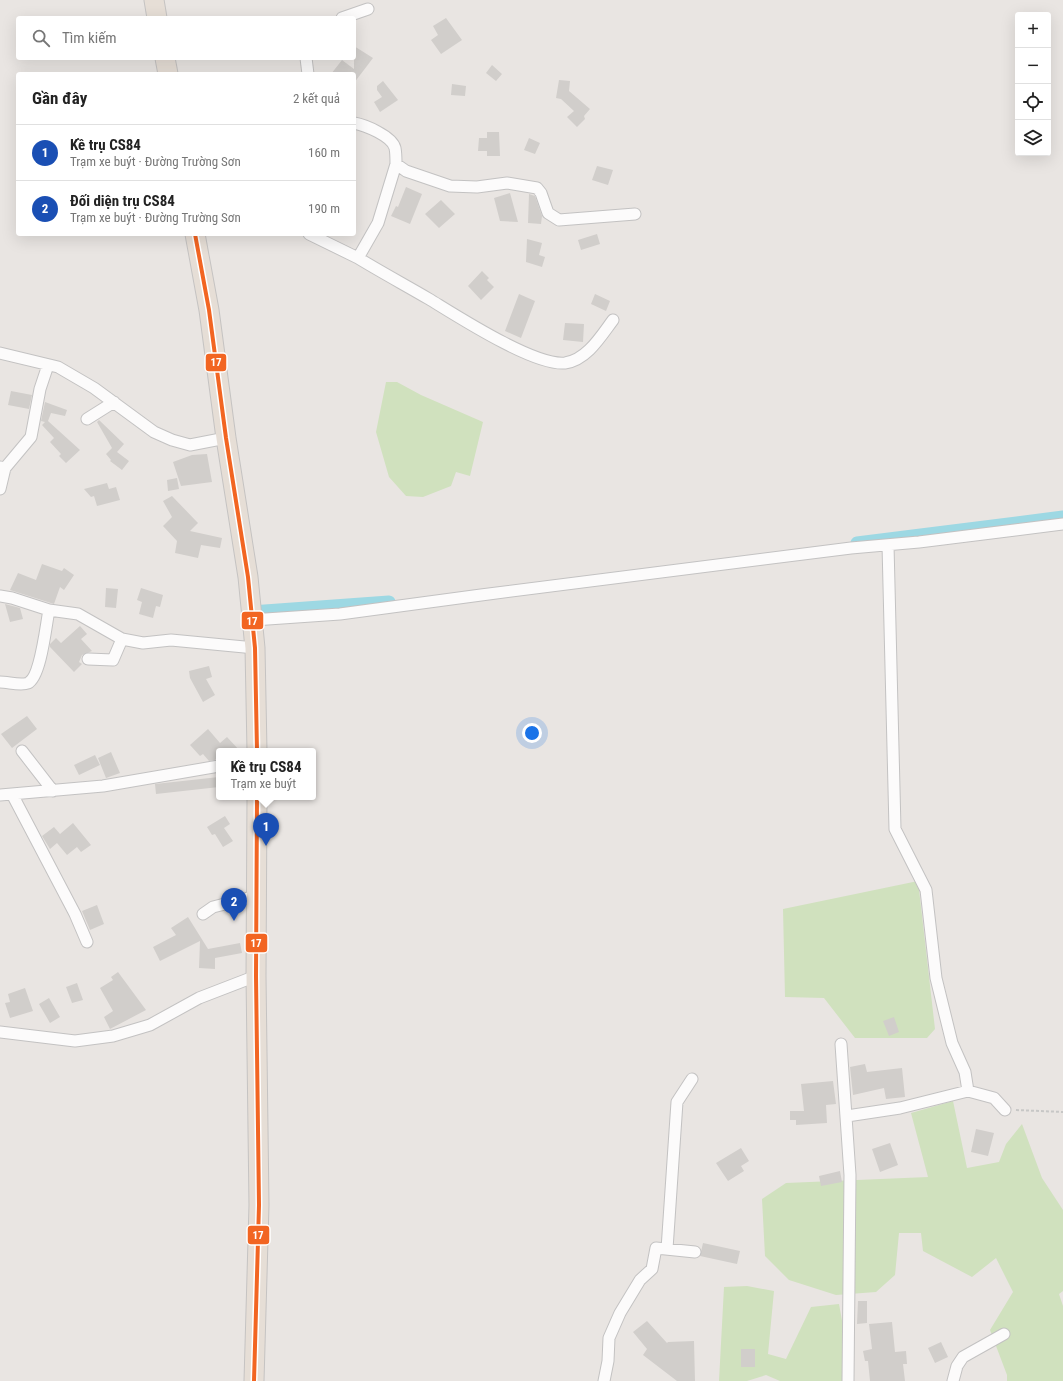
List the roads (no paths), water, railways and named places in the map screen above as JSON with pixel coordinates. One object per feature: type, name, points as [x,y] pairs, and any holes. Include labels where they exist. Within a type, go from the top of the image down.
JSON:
[{"type":"highway","points":[[154,0],[157,16]]},
{"type":"highway","points":[[165,60],[168,72]]},
{"type":"highway","points":[[195,236],[209,310],[226,438],[248,577],[255,648],[257,748]]},
{"type":"highway","points":[[254,1381],[259,1205],[256,976],[257,800]]},
{"type":"street","points":[[348,16],[368,9]]},
{"type":"street","points":[[306,60],[308,72]]},
{"type":"street","points":[[356,124],[375,130],[395,146],[396,164],[378,223],[358,258]]},
{"type":"street","points":[[396,164],[406,171],[450,186],[478,187],[507,183],[534,187],[540,191],[548,213],[559,220],[635,214]]},
{"type":"street","points":[[314,236],[358,258],[493,337],[547,361],[565,363],[581,356],[595,344],[614,320]]},
{"type":"street","points":[[0,353],[48,365],[64,371],[114,402],[154,432],[178,442],[190,445],[226,438]]},
{"type":"street","points":[[0,489],[3,467],[30,437],[40,389],[48,365]]},
{"type":"street","points":[[87,419],[114,402]]},
{"type":"street","points":[[252,620],[340,614],[481,595],[1063,524]]},
{"type":"street","points":[[888,545],[895,829],[926,890],[936,978],[952,1043],[965,1072],[968,1091]]},
{"type":"street","points":[[0,596],[12,598],[49,610],[78,614],[122,639],[143,643],[171,640],[255,648]]},
{"type":"street","points":[[0,682],[26,684],[31,681],[41,654],[49,610]]},
{"type":"street","points":[[88,659],[113,660],[122,639]]},
{"type":"street","points":[[22,750],[53,791]]},
{"type":"street","points":[[0,795],[103,786],[216,767]]},
{"type":"street","points":[[12,794],[75,914],[87,942]]},
{"type":"street","points":[[203,914],[213,908],[256,896]]},
{"type":"street","points":[[0,1032],[75,1041],[113,1036],[150,1025],[199,998],[256,976]]},
{"type":"street","points":[[842,1044],[850,1176],[848,1381]]},
{"type":"street","points":[[667,1249],[677,1102],[692,1079]]},
{"type":"street","points":[[847,1116],[900,1108],[968,1091],[994,1098],[1005,1110]]},
{"type":"street","points":[[604,1381],[608,1361],[609,1338],[620,1313],[640,1280],[652,1269],[656,1248],[695,1252]]},
{"type":"street","points":[[953,1381],[963,1357],[1004,1334]]},
{"type":"waterway","points":[[857,543],[1063,517]]},
{"type":"waterway","points":[[252,612],[389,602]]},
{"type":"place","name":"Kề trụ CS84","points":[[266,846]]},
{"type":"place","name":"Đối diện trụ CS84","points":[[234,921]]}]
